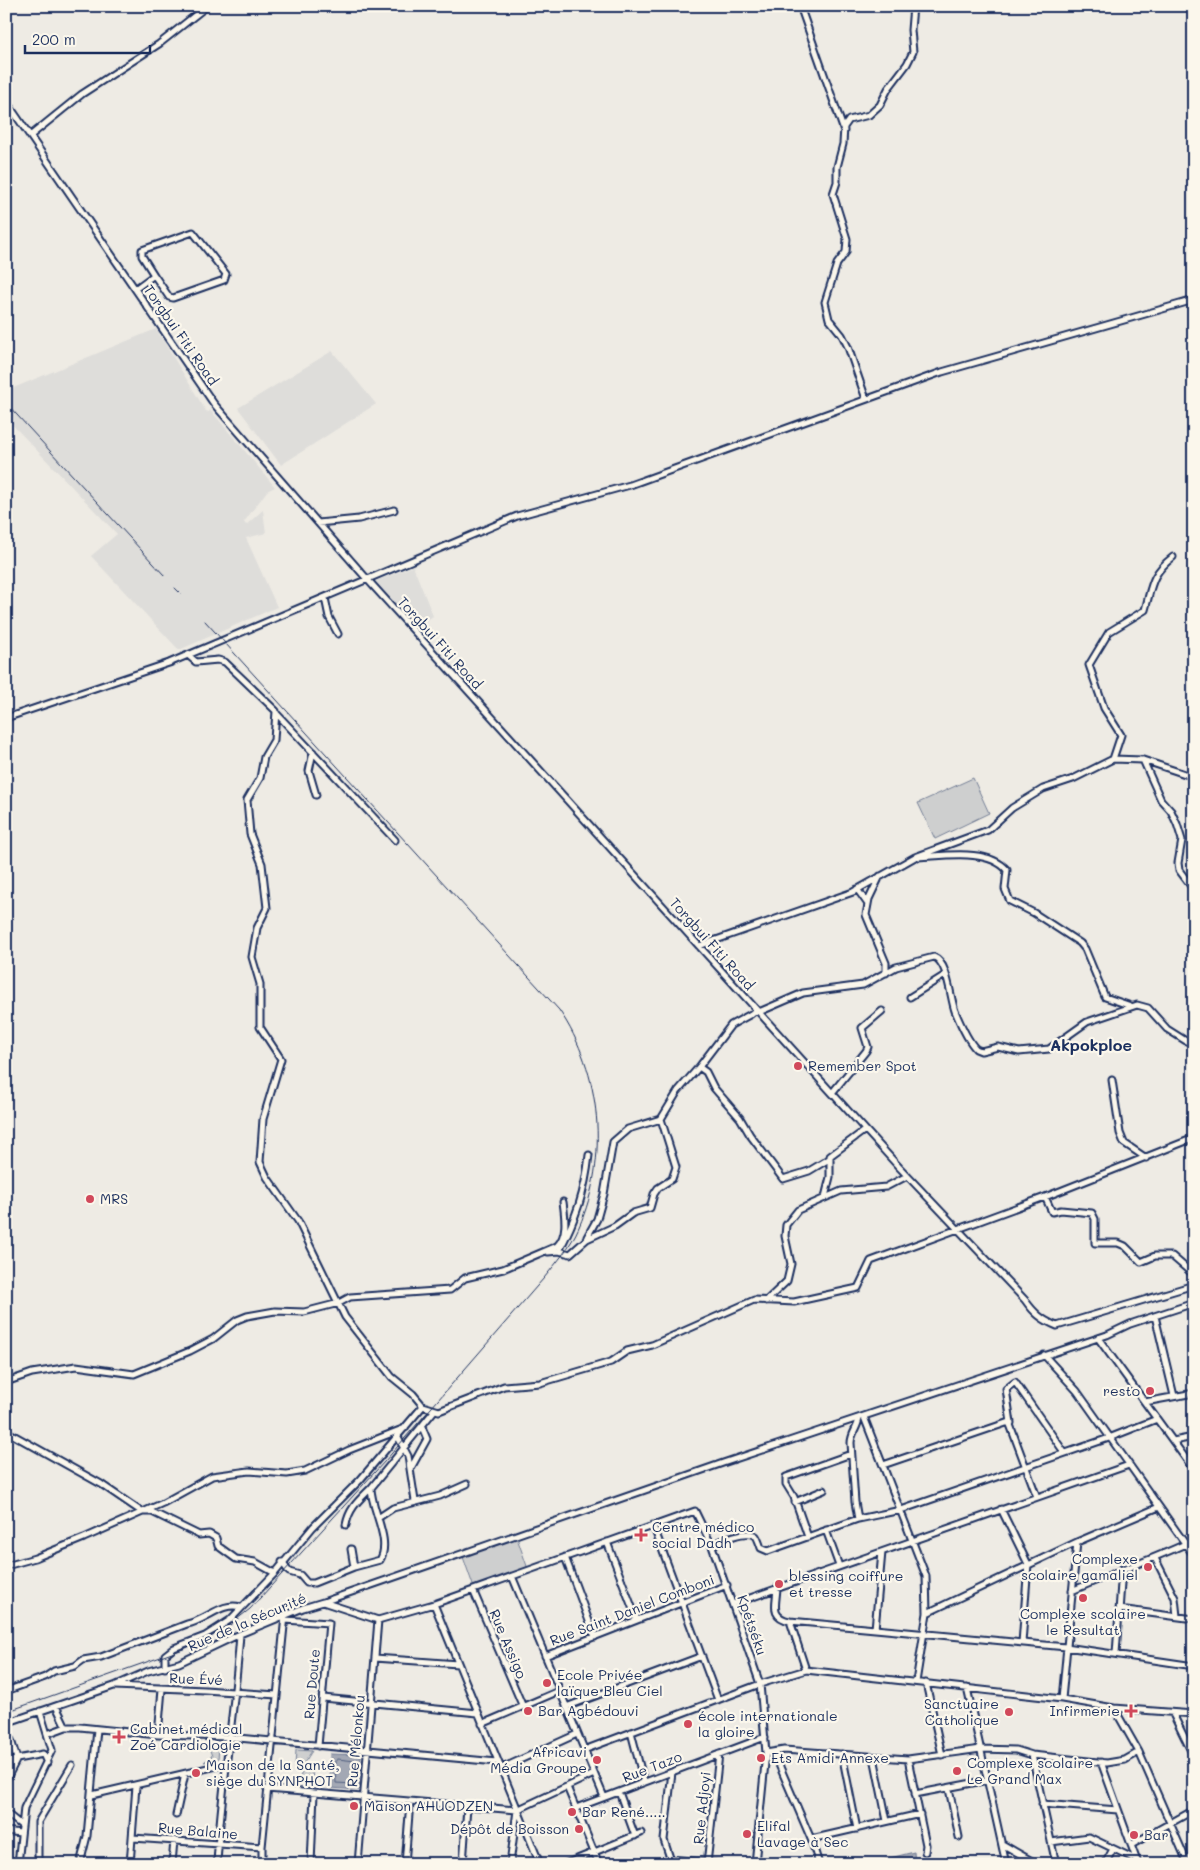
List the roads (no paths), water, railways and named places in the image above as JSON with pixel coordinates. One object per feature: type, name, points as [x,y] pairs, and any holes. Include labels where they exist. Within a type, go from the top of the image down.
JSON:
[{"type":"street","points":[[30,136],[82,94],[159,44],[207,6]]},
{"type":"street","points":[[800,6],[844,131]]},
{"type":"street","points":[[866,399],[842,335],[829,319],[825,302],[837,264],[846,252],[847,239],[833,194],[837,182],[837,167],[844,131],[848,120],[869,115],[880,105],[888,89],[907,64],[913,52],[911,30],[913,6]]},
{"type":"street","name":"Torgbui Fiti Road","points":[[6,101],[214,404],[367,579],[832,1094],[1025,1300],[1033,1312],[1045,1322],[1057,1326],[1194,1285]]},
{"type":"street","points":[[194,232],[226,274],[224,280],[173,298],[169,297],[154,275],[142,256],[142,250],[194,232]]},
{"type":"street","points":[[136,289],[154,275]]},
{"type":"street","points":[[6,718],[106,686],[188,655],[517,516],[630,485],[942,372],[1194,300]]},
{"type":"street","points":[[318,523],[359,519],[394,510]]},
{"type":"street","points":[[1113,759],[1121,735],[1104,708],[1088,665],[1108,632],[1145,610],[1155,574],[1159,567],[1173,557]]},
{"type":"street","points":[[324,598],[329,617],[338,634]]},
{"type":"street","points":[[188,655],[196,662],[218,660],[225,662],[263,698],[395,840]]},
{"type":"street","points":[[276,713],[274,740],[264,756],[260,778],[247,800],[250,834],[262,864],[268,908],[257,928],[252,957],[260,984],[260,1027],[281,1059],[263,1119],[260,1162],[267,1177],[298,1221],[345,1316],[392,1376],[413,1394],[423,1406],[434,1411]]},
{"type":"street","points":[[313,752],[309,771],[316,795]]},
{"type":"street","points":[[699,946],[857,889],[914,857],[988,830],[1012,808],[1043,789],[1073,779],[1113,759],[1143,760],[1194,777]]},
{"type":"street","points":[[1143,760],[1161,800],[1171,811],[1181,834],[1179,870],[1194,890]]},
{"type":"street","points":[[914,857],[964,853],[991,860],[1005,867],[1007,870],[1005,889],[1010,901],[1034,913],[1080,944],[1085,949],[1105,997],[1132,1006]]},
{"type":"street","points":[[880,876],[868,903],[866,915],[886,963],[886,973]]},
{"type":"street","points":[[857,889],[868,903]]},
{"type":"street","points":[[545,1252],[559,1251],[570,1254],[587,1238],[597,1219],[604,1194],[613,1142],[628,1129],[661,1119],[678,1091],[699,1068],[731,1025],[757,1011],[803,993],[821,989],[862,985],[896,967],[934,957],[938,958],[950,986],[955,1010],[976,1050],[981,1051],[998,1047],[1019,1052],[1049,1049],[1087,1022],[1137,1005],[1148,1008],[1167,1029],[1186,1041],[1194,1043]]},
{"type":"street","points":[[886,963],[896,967]]},
{"type":"street","points":[[910,997],[945,975]]},
{"type":"street","points":[[832,1094],[868,1047],[862,1028],[882,1011]]},
{"type":"street","points":[[699,1068],[706,1072],[714,1088],[740,1118],[750,1135],[783,1179],[809,1171],[829,1159]]},
{"type":"street","points":[[1112,1080],[1120,1133],[1124,1143],[1146,1158]]},
{"type":"street","points":[[587,1238],[615,1226],[633,1213],[650,1208],[658,1188],[672,1179],[676,1167],[661,1119]]},
{"type":"street","points":[[825,1197],[830,1177],[829,1159],[832,1153],[865,1130]]},
{"type":"street","points":[[346,1525],[348,1515],[353,1506],[434,1411],[504,1386],[540,1383],[611,1362],[627,1351],[652,1345],[754,1300],[794,1302],[858,1288],[871,1261],[956,1228],[1045,1197],[1194,1138]]},
{"type":"street","points":[[559,1251],[570,1232],[582,1198],[589,1155]]},
{"type":"street","points":[[766,1300],[771,1294],[783,1287],[790,1271],[791,1264],[785,1236],[786,1225],[790,1217],[805,1205],[841,1191],[886,1187],[907,1176]]},
{"type":"street","points":[[1045,1197],[1052,1212],[1073,1210],[1095,1215],[1095,1243],[1118,1243],[1125,1246],[1141,1262],[1156,1256],[1172,1256],[1194,1275]]},
{"type":"street","points":[[6,1382],[32,1374],[76,1366],[134,1374],[190,1351],[213,1339],[237,1320],[247,1316],[274,1311],[304,1312],[339,1304],[350,1297],[450,1290],[466,1278],[503,1270],[545,1252],[562,1241],[565,1217],[562,1202]]},
{"type":"street","points":[[323,1602],[549,1522],[1098,1338],[1194,1303]]},
{"type":"street","points":[[1155,1316],[1174,1396]]},
{"type":"street","points":[[1098,1338],[1194,1470]]},
{"type":"street","points":[[1044,1356],[1077,1391],[1194,1556]]},
{"type":"street","points":[[1037,1497],[1011,1423],[1006,1389],[1015,1382],[1064,1452]]},
{"type":"street","points":[[1145,1402],[1194,1393]]},
{"type":"street","points":[[165,1668],[165,1655],[170,1650],[219,1628],[230,1620],[240,1607],[275,1572],[312,1527],[360,1480],[423,1406]]},
{"type":"street","points":[[858,1519],[854,1502],[851,1438],[858,1428],[861,1417]]},
{"type":"street","points":[[861,1417],[884,1465],[926,1576],[927,1613],[922,1634],[916,1682]]},
{"type":"street","points":[[712,1546],[733,1536],[753,1535],[756,1537],[761,1548],[768,1551],[858,1519],[900,1510],[1109,1438],[1158,1419]]},
{"type":"street","points":[[884,1465],[1011,1423]]},
{"type":"street","points":[[410,1468],[428,1439],[422,1427]]},
{"type":"street","points":[[6,1566],[35,1558],[84,1538],[142,1512],[212,1476],[249,1471],[287,1474],[305,1471],[405,1428]]},
{"type":"street","points":[[6,1431],[101,1484],[142,1512],[152,1512],[199,1535],[210,1534],[216,1538],[218,1546],[236,1559],[255,1562],[275,1572]]},
{"type":"street","points":[[398,1436],[410,1468],[415,1501]]},
{"type":"street","points":[[1173,1441],[1194,1438]]},
{"type":"street","points":[[808,1536],[796,1502],[786,1484],[787,1476],[851,1454]]},
{"type":"street","points":[[733,1604],[1129,1465]]},
{"type":"street","points":[[378,1518],[393,1508],[440,1496],[467,1484]]},
{"type":"street","points":[[282,1562],[286,1570],[300,1575],[307,1583],[314,1583],[354,1567],[380,1560],[382,1556],[382,1532],[370,1488]]},
{"type":"street","points":[[796,1502],[824,1490]]},
{"type":"street","points":[[927,1613],[1028,1564],[1159,1507]]},
{"type":"street","name":"Kpétséku","points":[[653,1525],[695,1510],[712,1546],[727,1586],[760,1684],[766,1753],[754,1864]]},
{"type":"street","points":[[1001,1510],[1028,1564],[1022,1643]]},
{"type":"street","points":[[378,1620],[434,1604],[653,1525],[718,1700]]},
{"type":"street","points":[[826,1530],[839,1566]]},
{"type":"street","points":[[1072,1591],[1122,1569],[1155,1558],[1194,1540]]},
{"type":"street","points":[[607,1542],[637,1620]]},
{"type":"street","points":[[1062,1699],[1077,1542]]},
{"type":"street","points":[[351,1549],[354,1567]]},
{"type":"street","points":[[875,1629],[882,1552]]},
{"type":"street","points":[[565,1557],[595,1637]]},
{"type":"street","points":[[1155,1558],[1175,1598],[1177,1616]]},
{"type":"street","points":[[1116,1654],[1122,1569]]},
{"type":"street","points":[[512,1576],[604,1797]]},
{"type":"street","name":"Rue Saint Daniel Comboni","points":[[545,1656],[727,1586]]},
{"type":"street","points":[[777,1588],[776,1615],[780,1619],[790,1622],[1066,1647],[1194,1666]]},
{"type":"street","name":"Rue Assigo","points":[[474,1590],[523,1707]]},
{"type":"street","name":"Rue de la Sécurité","points":[[6,1723],[114,1686],[148,1671],[165,1668],[202,1654],[240,1634],[323,1602],[378,1620]]},
{"type":"street","points":[[434,1604],[540,1864]]},
{"type":"street","points":[[6,1691],[45,1677],[54,1671],[75,1666],[82,1660],[101,1657],[188,1624],[198,1622],[225,1607],[240,1607]]},
{"type":"street","points":[[1119,1609],[1194,1619]]},
{"type":"street","points":[[262,1864],[267,1789],[285,1618]]},
{"type":"street","name":"Rue Doute","points":[[285,1618],[329,1623],[318,1746]]},
{"type":"street","name":"Rue Mélonkou","points":[[358,1864],[378,1620]]},
{"type":"street","points":[[790,1622],[806,1670]]},
{"type":"street","points":[[216,1864],[228,1737],[236,1692],[240,1634]]},
{"type":"street","points":[[566,1707],[702,1656]]},
{"type":"street","points":[[375,1658],[458,1664]]},
{"type":"street","points":[[584,1750],[760,1684],[806,1670],[1062,1699],[1114,1708],[1173,1714],[1194,1714]]},
{"type":"street","points":[[926,1683],[942,1755]]},
{"type":"street","name":"Rue Évé","points":[[114,1686],[277,1696]]},
{"type":"street","points":[[967,1688],[1002,1844],[1004,1863]]},
{"type":"street","points":[[158,1735],[162,1689]]},
{"type":"street","points":[[482,1724],[559,1691]]},
{"type":"street","points":[[323,1698],[478,1713]]},
{"type":"street","points":[[56,1706],[66,1728]]},
{"type":"street","points":[[1114,1708],[1139,1752],[1188,1864]]},
{"type":"street","points":[[18,1864],[24,1808],[52,1750],[40,1711]]},
{"type":"street","points":[[1173,1714],[1194,1757]]},
{"type":"street","points":[[47,1734],[66,1728],[158,1735],[228,1737],[497,1762]]},
{"type":"street","points":[[80,1864],[87,1836],[97,1729]]},
{"type":"street","points":[[631,1732],[644,1782]]},
{"type":"street","points":[[500,1769],[577,1734]]},
{"type":"street","name":"Rue Tazo","points":[[576,1808],[765,1737]]},
{"type":"street","points":[[6,1780],[17,1759],[11,1740]]},
{"type":"street","points":[[766,1753],[784,1750],[908,1759],[980,1748],[1016,1750],[1032,1754],[1101,1762],[1124,1760],[1139,1752]]},
{"type":"street","points":[[774,1753],[811,1839],[819,1864]]},
{"type":"street","points":[[6,1764],[17,1759],[43,1754],[47,1763]]},
{"type":"street","name":"Rue Adjoyi","points":[[707,1863],[719,1754]]},
{"type":"street","points":[[842,1754],[857,1829]]},
{"type":"street","points":[[1032,1754],[1056,1864]]},
{"type":"street","points":[[874,1757],[887,1821]]},
{"type":"street","points":[[908,1759],[926,1845],[925,1852]]},
{"type":"street","points":[[1101,1762],[1137,1862]]},
{"type":"street","points":[[92,1795],[225,1764]]},
{"type":"street","points":[[38,1864],[38,1822],[72,1765]]},
{"type":"street","points":[[672,1772],[664,1840],[671,1861],[722,1864]]},
{"type":"street","points":[[176,1815],[185,1774]]},
{"type":"street","points":[[267,1789],[517,1810],[594,1774]]},
{"type":"street","points":[[915,1794],[988,1780]]},
{"type":"street","points":[[130,1864],[136,1786]]},
{"type":"street","points":[[567,1787],[600,1864]]},
{"type":"street","points":[[949,1789],[959,1837]]},
{"type":"street","points":[[565,1864],[638,1834],[619,1792]]},
{"type":"street","points":[[311,1864],[314,1793]]},
{"type":"street","points":[[405,1864],[410,1802]]},
{"type":"street","points":[[1042,1804],[1118,1810]]},
{"type":"street","points":[[463,1864],[467,1807]]},
{"type":"street","points":[[510,1864],[517,1810]]},
{"type":"street","points":[[1131,1844],[1194,1810]]},
{"type":"street","points":[[6,1813],[21,1825]]},
{"type":"street","points":[[811,1839],[920,1814]]},
{"type":"street","points":[[6,1831],[20,1833]]},
{"type":"street","points":[[1050,1842],[1089,1837],[1137,1862]]},
{"type":"street","name":"Rue Balaine","points":[[133,1838],[218,1843],[262,1848]]},
{"type":"street","points":[[172,1864],[174,1840]]},
{"type":"street","points":[[1002,1844],[1037,1864]]},
{"type":"street","points":[[1104,1864],[1113,1849]]},
{"type":"water","points":[[330,1754],[361,1755],[359,1790],[330,1788]]},
{"type":"water","points":[[914,1852],[915,1864],[866,1864]]},
{"type":"waterway","points":[[273,1787],[279,1788]]},
{"type":"waterway","points":[[366,1795],[451,1802]]},
{"type":"waterway","points":[[367,1801],[406,1804]]},
{"type":"railway","points":[[6,403],[164,575]]},
{"type":"railway","points":[[175,588],[180,593]]},
{"type":"railway","points":[[6,1712],[186,1648],[228,1626],[250,1609],[385,1461],[559,1260],[579,1227],[589,1200],[595,1173],[597,1145],[596,1116],[592,1088],[584,1061],[573,1035],[559,1010],[205,621]]},
{"type":"place","name":"Remember Spot","points":[[798,1066]]},
{"type":"place","name":"MRS","points":[[90,1199]]},
{"type":"place","name":"resto","points":[[1150,1391]]},
{"type":"place","name":"Centre médico social Dadh","points":[[641,1535]]},
{"type":"place","name":"Complexe scolaire gamaliel","points":[[1148,1567]]},
{"type":"place","name":"blessing coiffure et tresse","points":[[779,1584]]},
{"type":"place","name":"Complexe scolaire le Resultat","points":[[1083,1598]]},
{"type":"place","name":"Ecole Privée laïque Bleu Ciel","points":[[547,1683]]},
{"type":"place","name":"Bar Agbédouvi","points":[[528,1711]]},
{"type":"place","name":"Infirmerie","points":[[1131,1711]]},
{"type":"place","name":"Sanctuaire Catholique","points":[[1009,1712]]},
{"type":"place","name":"école internationale la gloire","points":[[688,1724]]},
{"type":"place","name":"Cabinet médical Zoé Cardiologie","points":[[119,1737]]},
{"type":"place","name":"Ets Amidi Annexe","points":[[761,1758]]},
{"type":"place","name":"Africavi Média Groupe","points":[[597,1760]]},
{"type":"place","name":"Complexe scolaire Le Grand Max","points":[[957,1771]]},
{"type":"place","name":"Maison de la Santé, siège du SYNPHOT","points":[[196,1773]]},
{"type":"place","name":"Maison AHUODZEN","points":[[354,1806]]},
{"type":"place","name":"Bar René.....","points":[[572,1812]]},
{"type":"place","name":"Dépôt de Boisson","points":[[579,1829]]},
{"type":"place","name":"Elifal Lavage à Sec","points":[[747,1834]]},
{"type":"place","name":"Bar","points":[[1134,1835]]},
{"type":"district","name":"Akpokploe","points":[[1091,1045]]}]
